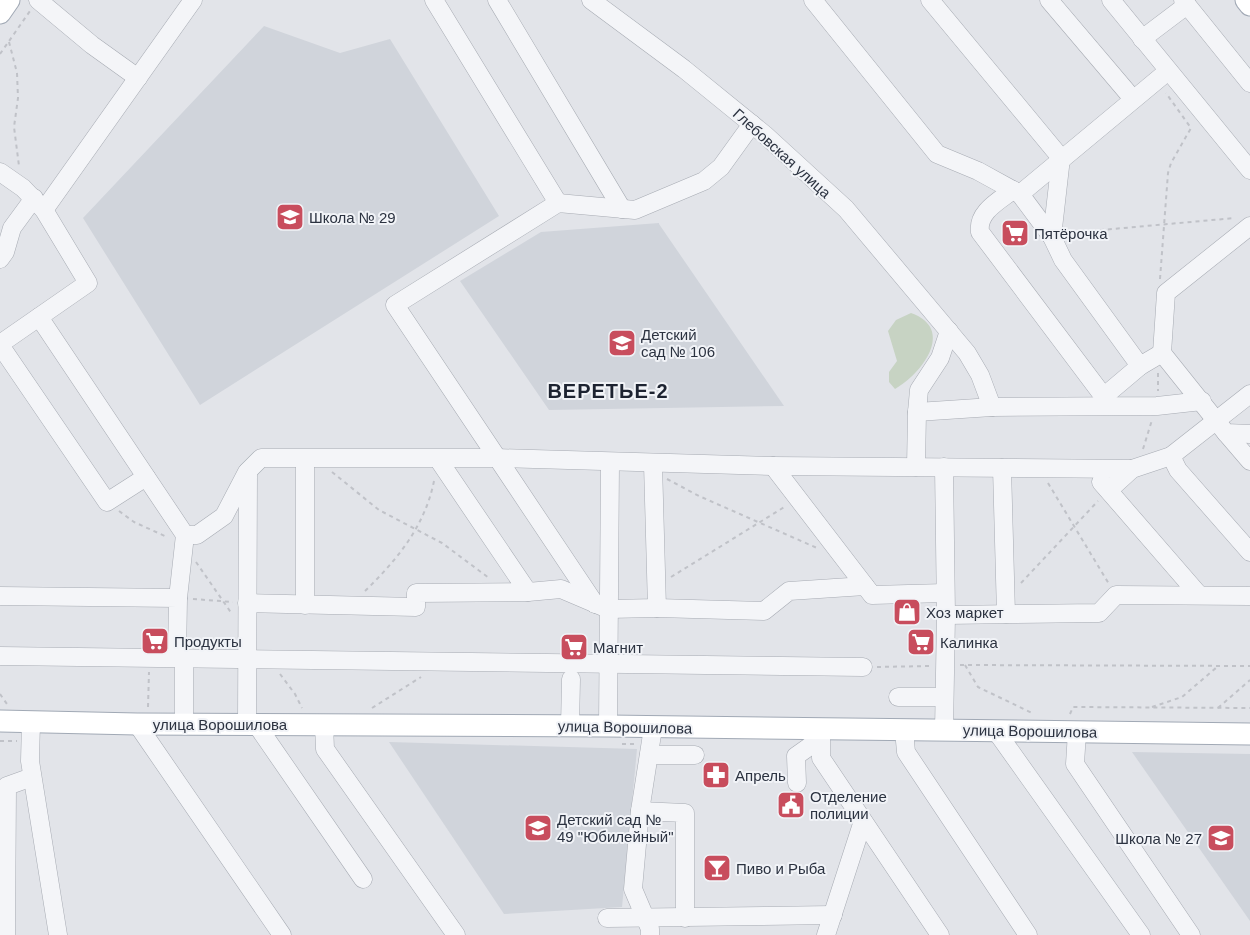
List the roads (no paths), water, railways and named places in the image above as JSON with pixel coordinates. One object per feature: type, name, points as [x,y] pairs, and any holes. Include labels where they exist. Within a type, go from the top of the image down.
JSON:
[{"type":"main road","points":[[0,13],[9,0]]},
{"type":"main road","points":[[1246,0],[1250,5]]},
{"type":"main road","name":"улица Ворошилова","points":[[0,721],[142,724],[608,726],[1250,734]]},
{"type":"street","points":[[38,0],[92,45],[138,78]]},
{"type":"street","points":[[0,260],[5,252],[12,228],[33,199],[138,78],[193,0]]},
{"type":"street","points":[[434,0],[558,203]]},
{"type":"street","points":[[497,0],[622,209]]},
{"type":"street","name":"Глебовская улица","points":[[591,0],[684,69],[752,124],[846,210],[949,331],[974,364],[992,407]]},
{"type":"street","points":[[813,0],[938,154],[978,170],[1016,192],[1052,237],[1063,260],[1140,366]]},
{"type":"street","points":[[930,0],[1062,158],[1052,237]]},
{"type":"street","points":[[1050,0],[1133,99]]},
{"type":"street","points":[[1111,0],[1250,170]]},
{"type":"street","points":[[1142,39],[1185,2],[1250,83]]},
{"type":"street","points":[[1159,355],[1140,366],[1108,393],[1100,392],[980,232],[979,226],[984,213],[1062,158],[1133,99],[1172,76]]},
{"type":"street","points":[[601,606],[496,458],[395,305],[558,203],[635,210],[713,175],[752,124]]},
{"type":"street","points":[[0,172],[33,199],[88,283],[0,344],[107,502],[146,477]]},
{"type":"street","points":[[1245,222],[1166,293],[1159,355],[1202,401],[1250,461]]},
{"type":"street","points":[[39,317],[185,535],[178,598],[184,724]]},
{"type":"street","points":[[916,467],[919,390],[940,358],[949,331]]},
{"type":"street","points":[[185,535],[197,535],[224,516],[248,471],[261,458],[496,458],[654,464],[1132,469],[1172,456],[1222,427],[1250,394]]},
{"type":"street","points":[[917,412],[992,407],[1157,406],[1202,401]]},
{"type":"street","points":[[1222,427],[1250,434]]},
{"type":"street","points":[[1172,456],[1178,470],[1250,552]]},
{"type":"street","points":[[438,458],[528,592]]},
{"type":"street","points":[[305,605],[310,459]]},
{"type":"street","points":[[608,726],[607,665],[601,606],[610,463]]},
{"type":"street","points":[[654,464],[657,608]]},
{"type":"street","points":[[772,466],[872,595],[945,593]]},
{"type":"street","points":[[944,468],[946,614],[944,730]]},
{"type":"street","points":[[1002,468],[1006,607]]},
{"type":"street","points":[[1089,468],[1199,596]]},
{"type":"street","points":[[1108,490],[1132,469]]},
{"type":"street","points":[[248,471],[247,659],[252,724],[363,879]]},
{"type":"street","points":[[247,603],[416,607],[416,592],[528,592],[561,589],[601,606],[764,611],[789,591],[865,586]]},
{"type":"street","points":[[946,614],[1006,607],[1099,613],[1116,595],[1250,596]]},
{"type":"street","points":[[0,596],[178,598]]},
{"type":"street","points":[[0,656],[863,667]]},
{"type":"street","points":[[570,727],[571,679]]},
{"type":"street","points":[[898,696],[944,697]]},
{"type":"street","points":[[31,722],[30,761],[32,777],[58,935]]},
{"type":"street","points":[[142,724],[282,935]]},
{"type":"street","points":[[324,724],[325,750],[456,935]]},
{"type":"street","points":[[650,935],[633,889],[640,811],[653,728]]},
{"type":"street","points":[[797,783],[796,756],[814,744],[818,729]]},
{"type":"street","points":[[818,729],[821,758],[940,935]]},
{"type":"street","points":[[904,730],[906,752],[1028,935]]},
{"type":"street","points":[[996,731],[1141,935]]},
{"type":"street","points":[[1073,732],[1076,764],[1191,935]]},
{"type":"street","points":[[649,755],[695,755]]},
{"type":"street","points":[[6,935],[7,786],[32,777]]},
{"type":"street","points":[[640,811],[685,813],[685,918]]},
{"type":"street","points":[[826,935],[863,821]]},
{"type":"street","points":[[608,918],[833,915]]},
{"type":"place","name":"Школа № 29","points":[[290,217]]},
{"type":"place","name":"Пятёрочка","points":[[1015,233]]},
{"type":"place","name":"Детский сад № 106","points":[[622,343]]},
{"type":"place","name":"Хоз маркет","points":[[907,612]]},
{"type":"place","name":"Продукты","points":[[155,641]]},
{"type":"place","name":"Калинка","points":[[921,642]]},
{"type":"place","name":"Магнит","points":[[574,647]]},
{"type":"place","name":"Апрель","points":[[716,775]]},
{"type":"place","name":"Отделение полиции","points":[[791,805]]},
{"type":"place","name":"Детский сад № 49 \"Юбилейный\"","points":[[538,828]]},
{"type":"place","name":"Школа № 27","points":[[1221,838]]},
{"type":"place","name":"Пиво и Рыба","points":[[717,868]]},
{"type":"district","name":"ВЕРЕТЬЕ-2","points":[[608,391]]}]
